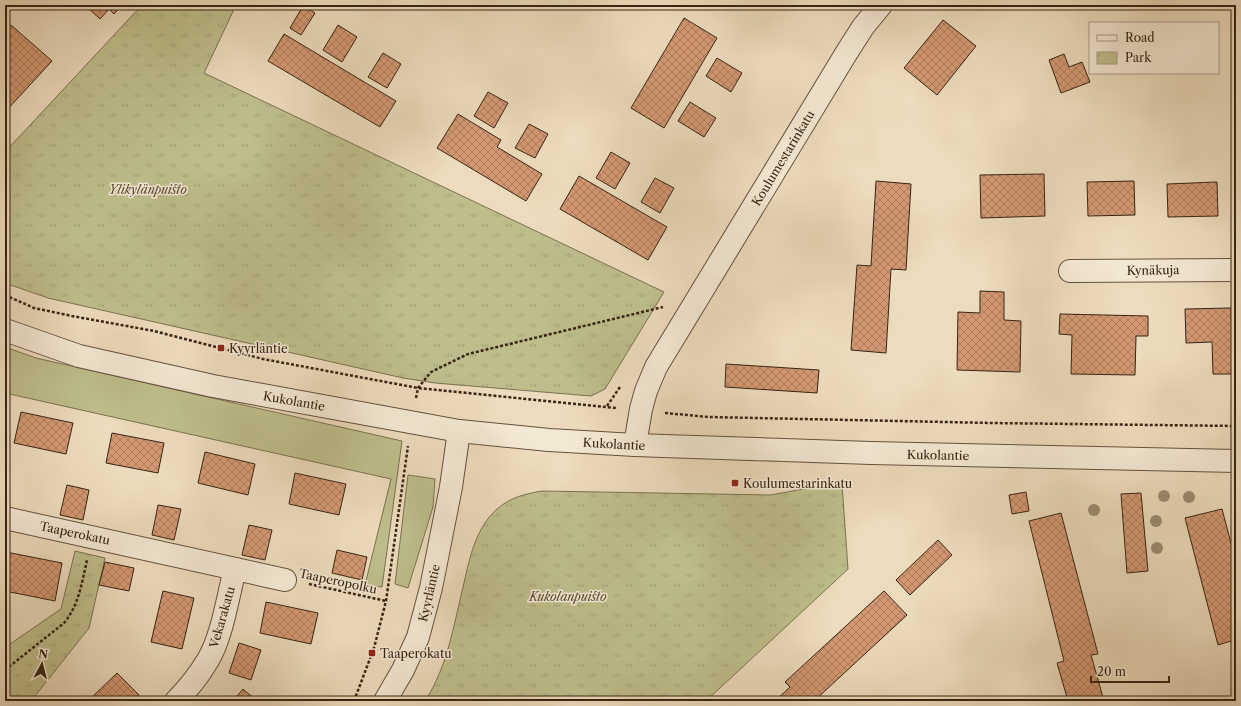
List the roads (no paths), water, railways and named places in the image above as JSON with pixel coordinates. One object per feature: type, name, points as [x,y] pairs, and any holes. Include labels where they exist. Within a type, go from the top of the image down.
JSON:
[{"type":"street","name":"Koulumestarinkatu","points":[[635,445],[641,409],[646,391],[656,367],[847,52],[863,27],[881,5]]},
{"type":"street","name":"Kynäkuja","points":[[1070,271],[1236,270]]},
{"type":"street","name":"Kukolantie","points":[[5,330],[79,356],[232,390],[459,431],[549,440],[635,445],[871,453],[1236,461]]},
{"type":"street","name":"Kyyrläntie","points":[[385,701],[403,670],[418,637],[431,588],[451,487],[459,431]]},
{"type":"street","name":"Taaperokatu","points":[[5,518],[285,580]]},
{"type":"street","name":"Vekarakatu","points":[[176,701],[187,690],[209,659],[217,640],[235,569]]},
{"type":"place","name":"Kyyrläntie","points":[[221,348]]},
{"type":"place","name":"Koulumestarinkatu","points":[[735,483]]},
{"type":"place","name":"Taaperokatu","points":[[372,653]]},
{"type":"park label","name":"Ylikylänpuisto","points":[[148,189]]},
{"type":"park label","name":"Kukolanpuisto","points":[[568,596]]}]
